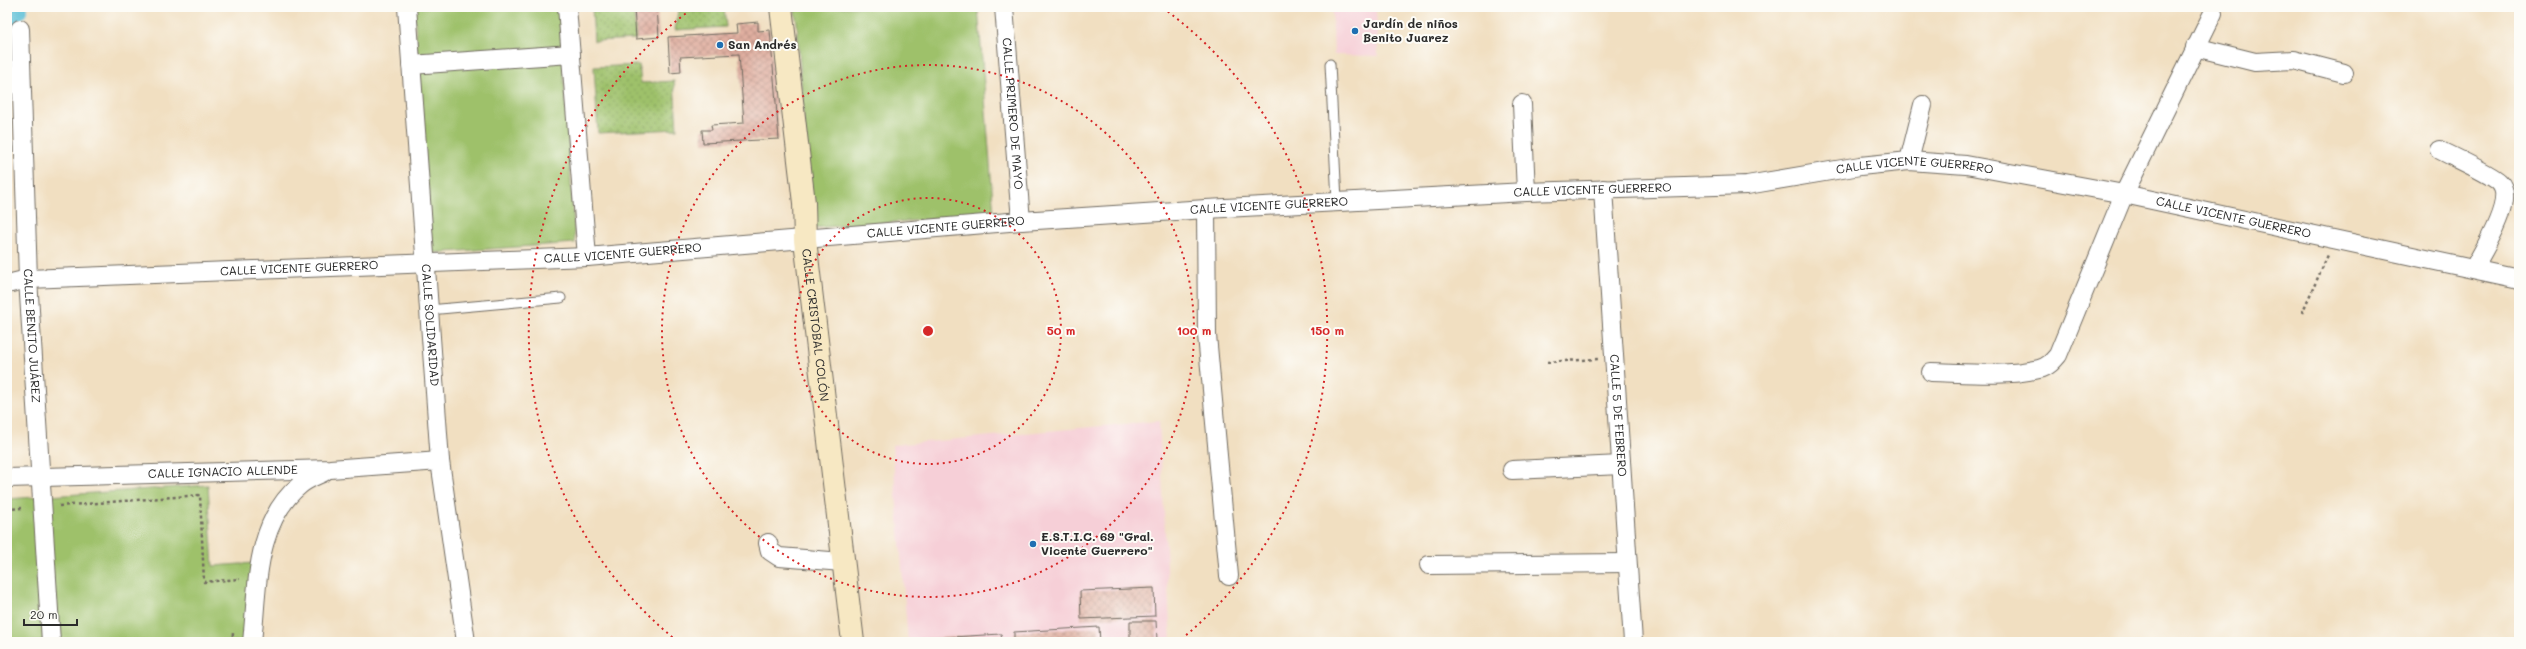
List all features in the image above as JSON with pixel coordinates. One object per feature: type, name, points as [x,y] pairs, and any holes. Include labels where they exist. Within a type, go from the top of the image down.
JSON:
[{"type":"main road","name":"CALLE CRISTÓBAL COLÓN","points":[[781,7],[804,203],[805,240],[853,642]]},
{"type":"street","name":"CALLE SOLIDARIDAD","points":[[407,7],[424,263],[430,310],[440,461],[466,642]]},
{"type":"street","points":[[567,7],[587,257]]},
{"type":"street","name":"CALLE PRIMERO DE MAYO","points":[[1004,7],[1021,221]]},
{"type":"street","points":[[1931,372],[1989,374],[2040,369],[2051,364],[2065,342],[2124,194],[2213,13]]},
{"type":"street","name":"CALLE BENITO JUÁREZ","points":[[20,28],[28,279],[39,477],[51,642]]},
{"type":"street","points":[[2196,47],[2255,62],[2294,60],[2344,73]]},
{"type":"street","points":[[411,65],[571,54]]},
{"type":"street","points":[[1522,104],[1526,192]]},
{"type":"street","points":[[1909,161],[1923,104]]},
{"type":"street","points":[[2440,150],[2499,182],[2506,191],[2504,207],[2474,268]]},
{"type":"street","name":"CALLE VICENTE GUERRERO","points":[[7,284],[28,279],[587,257],[1021,221],[1337,201],[1526,192],[1747,185],[1860,166],[1909,161],[1966,165],[2124,194],[2474,268],[2519,279]]},
{"type":"street","name":"CALLE 5 DE FEBRERO","points":[[1603,189],[1633,642]]},
{"type":"street","points":[[1206,209],[1207,336],[1229,576]]},
{"type":"street","name":"CALLE IGNACIO ALLENDE","points":[[7,478],[330,469],[440,461]]},
{"type":"street","points":[[1512,470],[1621,465]]},
{"type":"street","points":[[252,642],[261,558],[266,532],[279,508],[301,483],[330,469]]},
{"type":"street","points":[[768,543],[770,551],[779,557],[843,562]]},
{"type":"street","points":[[1429,565],[1627,564]]},
{"type":"lane","points":[[1330,64],[1337,201]]},
{"type":"lane","points":[[430,310],[561,298]]},
{"type":"path","points":[[2302,313],[2336,239]]},
{"type":"path","points":[[1546,362],[1613,358]]},
{"type":"path","points":[[7,510],[200,495],[204,582],[241,579],[240,587]]},
{"type":"path","points":[[232,642],[234,626]]},
{"type":"shaded area","name":"Jardín de niños Benito Juarez","points":[[1332,7],[1376,7],[1378,56],[1334,55]]},
{"type":"shaded area","name":"E.S.T.I.C. 69 \"Gral. Vicente Guerrero\"","points":[[1159,421],[1171,642],[908,642],[892,445]]},
{"type":"green space","points":[[414,7],[559,7],[575,243],[431,253]]},
{"type":"green space","points":[[592,7],[634,7],[636,39],[594,41]]},
{"type":"green space","points":[[794,7],[978,7],[994,215],[811,228],[797,23]]},
{"type":"green space","points":[[724,8],[726,27],[675,30],[678,11]]},
{"type":"green space","points":[[639,65],[641,83],[674,81],[677,129],[598,133],[594,67]]},
{"type":"green space","points":[[208,485],[213,566],[254,563],[243,642],[7,642],[7,499]]},
{"type":"building","points":[[634,7],[657,7],[659,37],[636,39]]},
{"type":"building","points":[[758,22],[758,31],[770,30],[779,139],[703,143],[702,130],[712,130],[711,125],[744,123],[739,54],[680,57],[681,72],[670,73],[668,37],[737,33],[736,24]]},
{"type":"building","points":[[1154,588],[1155,616],[1081,619],[1080,591]]},
{"type":"building","points":[[1130,621],[1156,621],[1157,640],[1130,641]]},
{"type":"building","points":[[1099,627],[1100,642],[1014,642],[1014,632]]},
{"type":"building","points":[[1001,634],[1002,642],[919,642],[919,639]]},
{"type":"waterway","points":[[7,11],[12,7]]},
{"type":"place","name":"Jardín de niños Benito Juarez","points":[[1355,31]]},
{"type":"place","name":"San Andrés","points":[[720,45]]},
{"type":"place","name":"E.S.T.I.C. 69 \"Gral. Vicente Guerrero\"","points":[[1033,544]]}]
